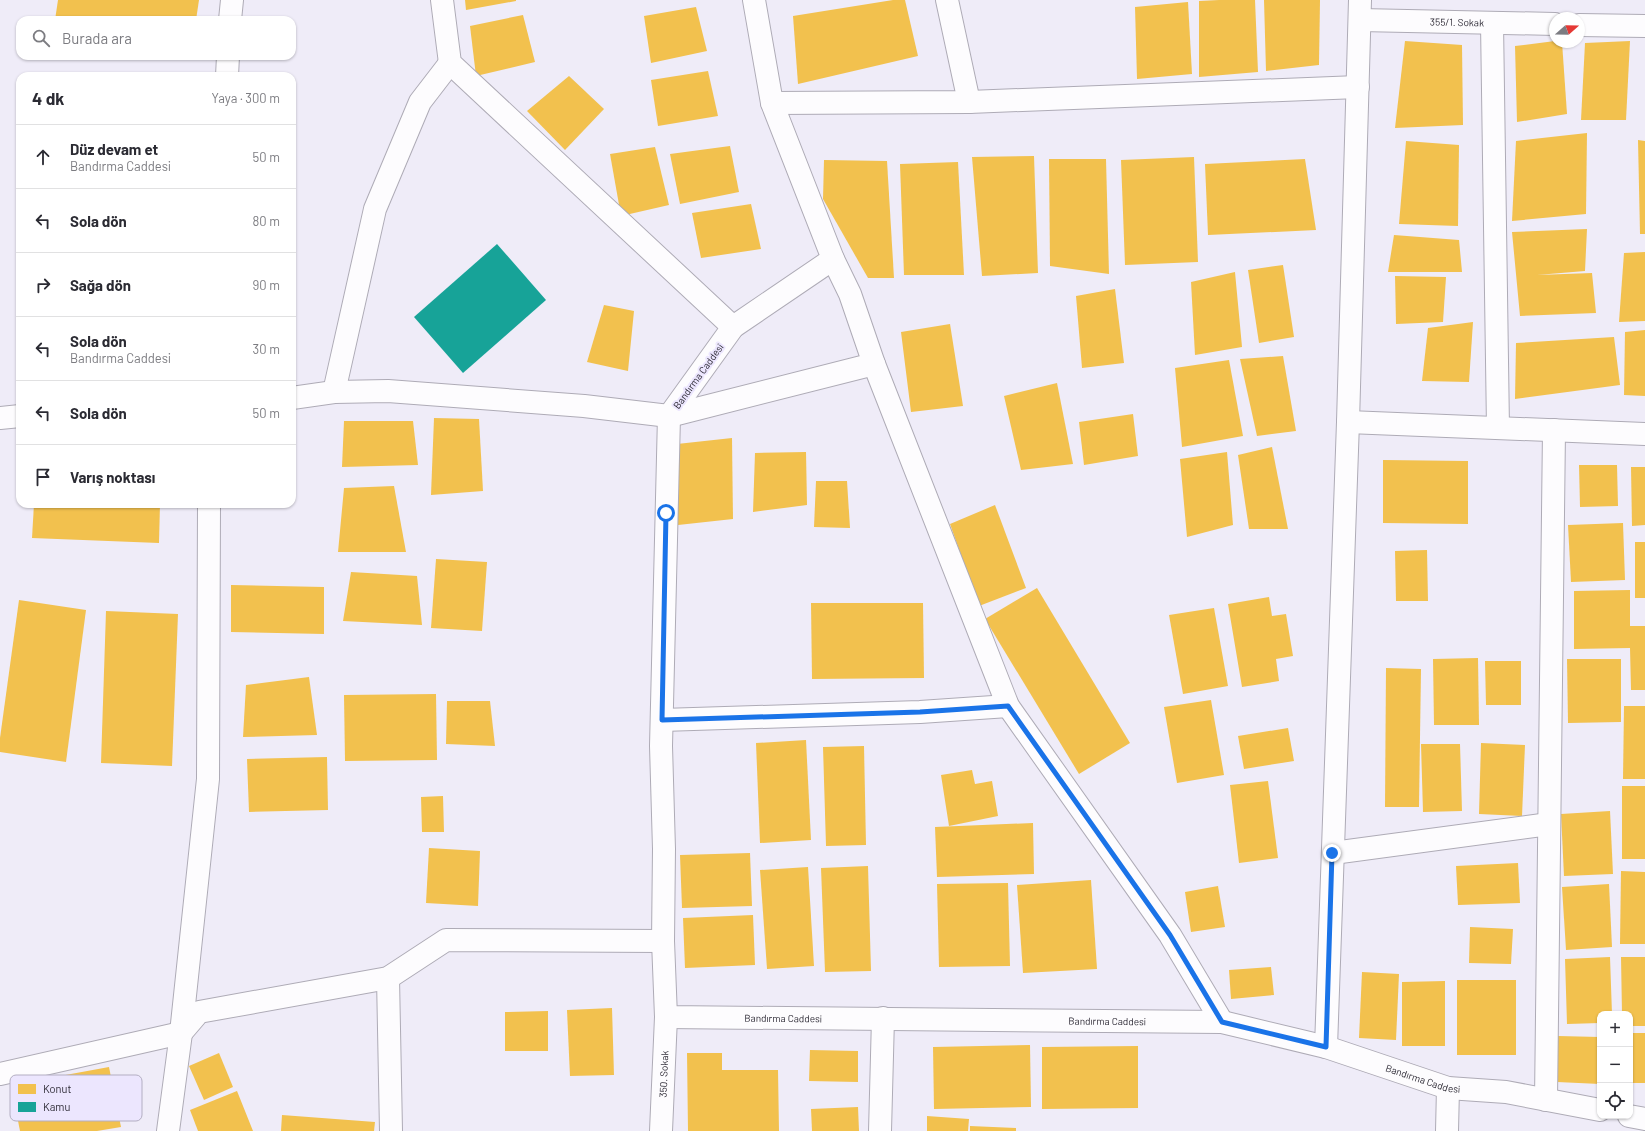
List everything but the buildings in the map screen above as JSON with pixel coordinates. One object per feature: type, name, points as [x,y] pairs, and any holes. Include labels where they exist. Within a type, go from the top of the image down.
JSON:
[{"type":"street","points":[[230,16],[232,0]]},
{"type":"street","points":[[442,0],[450,63],[733,327]]},
{"type":"street","points":[[754,0],[772,103],[833,259],[850,294],[874,364],[1008,706],[1170,935],[1222,1022]]},
{"type":"street","points":[[947,0],[969,102]]},
{"type":"street","points":[[1326,1047],[1348,422],[1360,10]]},
{"type":"street","name":"355/1. Sokak","points":[[1360,10],[1492,23],[1549,24]]},
{"type":"street","points":[[1492,23],[1498,428]]},
{"type":"street","points":[[1585,25],[1645,26]]},
{"type":"street","points":[[227,72],[228,60]]},
{"type":"street","points":[[334,392],[375,209],[420,102],[450,63]]},
{"type":"street","points":[[772,103],[969,102],[1358,87]]},
{"type":"street","name":"Bandırma Caddesi","points":[[833,259],[733,327],[668,416],[662,720],[664,849],[663,941],[666,1017],[1222,1022],[1326,1047],[1448,1088],[1506,1092],[1597,1109]]},
{"type":"street","points":[[296,397],[334,392],[388,391],[584,406],[668,416],[874,364]]},
{"type":"street","points":[[0,418],[16,416]]},
{"type":"street","points":[[1348,422],[1645,434]]},
{"type":"street","points":[[1546,1100],[1554,430]]},
{"type":"street","points":[[168,1131],[181,1033],[208,779],[209,508]]},
{"type":"street","points":[[662,720],[920,712],[1008,706]]},
{"type":"street","points":[[1332,853],[1549,824]]},
{"type":"street","points":[[0,1074],[181,1033],[199,1012],[388,978],[446,940],[663,941]]},
{"type":"street","points":[[388,978],[391,1131]]},
{"type":"street","name":"350. Sokak","points":[[661,1131],[666,1017]]},
{"type":"street","points":[[880,1131],[883,1018]]},
{"type":"street","points":[[1447,1131],[1448,1088]]},
{"type":"street","points":[[1633,1117],[1645,1119]]},
{"type":"route","points":[[666,513],[662,720],[920,712],[1008,706],[1170,935],[1222,1022],[1326,1047],[1332,853]]}]
